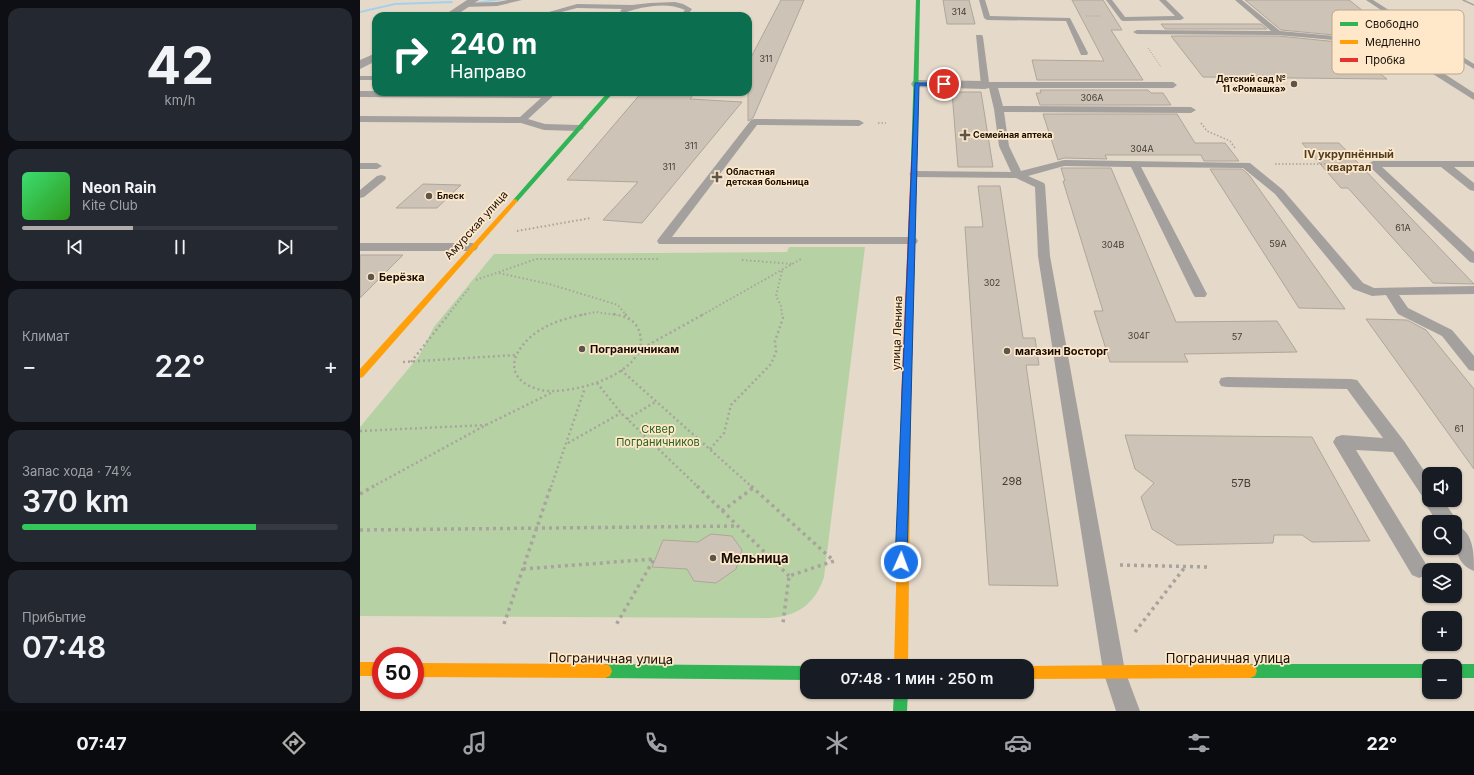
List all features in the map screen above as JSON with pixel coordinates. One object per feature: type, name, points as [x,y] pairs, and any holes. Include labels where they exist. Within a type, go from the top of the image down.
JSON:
[{"type":"main road","name":"улица Ленина","points":[[901,659],[901,554],[917,84],[918,0]]},
{"type":"main road","name":"Амурская улица","points":[[360,375],[366,360],[472,247],[607,96]]},
{"type":"main road","points":[[360,669],[372,669]]},
{"type":"main road","name":"Пограничная улица","points":[[424,670],[800,673]]},
{"type":"main road","name":"Пограничная улица","points":[[1034,672],[1422,671]]},
{"type":"main road","points":[[1462,671],[1474,671]]},
{"type":"main road","points":[[900,711],[901,699]]},
{"type":"street","points":[[454,12],[474,0]]},
{"type":"street","points":[[360,65],[372,58]]},
{"type":"street","points":[[917,84],[989,85]]},
{"type":"lane","points":[[464,6],[497,4],[519,0]]},
{"type":"lane","points":[[982,0],[987,18],[1068,19],[1084,53]]},
{"type":"lane","points":[[1109,0],[1123,19],[1181,18],[1162,0]]},
{"type":"lane","points":[[1238,0],[1278,33]]},
{"type":"lane","points":[[1369,0],[1384,10]]},
{"type":"lane","points":[[554,12],[577,6],[631,7],[681,5],[689,9],[686,12]]},
{"type":"lane","points":[[622,12],[631,7]]},
{"type":"lane","points":[[1137,32],[1278,33],[1332,38]]},
{"type":"lane","points":[[979,37],[989,85],[999,108],[1004,146],[1018,175],[1040,185],[1044,256],[1114,671],[1128,711]]},
{"type":"lane","points":[[1464,60],[1474,66]]},
{"type":"lane","points":[[1439,74],[1474,97]]},
{"type":"lane","points":[[360,78],[372,78]]},
{"type":"lane","points":[[989,85],[1173,85]]},
{"type":"lane","points":[[360,94],[372,94]]},
{"type":"lane","points":[[522,120],[548,96]]},
{"type":"lane","points":[[999,108],[1191,110]]},
{"type":"lane","points":[[360,119],[522,120],[544,128],[579,128]]},
{"type":"lane","points":[[859,123],[754,122],[663,241],[912,241]]},
{"type":"lane","points":[[914,174],[1018,175],[1064,163],[1134,165],[1246,165],[1279,192],[1358,286],[1372,292],[1474,290]]},
{"type":"lane","points":[[1373,164],[1474,164]]},
{"type":"lane","points":[[1373,164],[1474,259]]},
{"type":"lane","points":[[1444,164],[1474,188]]},
{"type":"lane","points":[[1134,165],[1200,294]]},
{"type":"lane","points":[[360,166],[377,166]]},
{"type":"lane","points":[[360,195],[380,178]]},
{"type":"lane","points":[[360,247],[472,247]]},
{"type":"lane","points":[[1390,291],[1403,311],[1447,332],[1474,366]]},
{"type":"lane","points":[[1227,382],[1351,384],[1398,446],[1422,482]]},
{"type":"lane","points":[[1398,446],[1342,442],[1419,569]]},
{"type":"lane","points":[[1462,544],[1474,562]]},
{"type":"path","points":[[1068,19],[1075,16],[1121,16]]},
{"type":"path","points":[[1137,32],[1173,85]]},
{"type":"path","points":[[1191,110],[1207,131],[1230,141],[1246,165],[1373,164]]},
{"type":"path","points":[[513,232],[591,218]]},
{"type":"path","points":[[639,350],[833,241]]},
{"type":"path","points":[[516,355],[411,362],[477,279],[536,259],[666,259]]},
{"type":"path","points":[[735,260],[794,264]]},
{"type":"path","points":[[710,449],[724,433],[731,405],[771,364],[776,352],[775,341],[782,318],[781,306],[776,296],[782,270]]},
{"type":"path","points":[[497,272],[549,284],[618,304],[638,326],[642,337],[639,350],[632,360],[621,370],[597,383],[569,390],[553,391],[537,389],[525,384],[517,376],[514,366],[516,355],[525,342],[539,330],[557,321],[577,314],[596,312],[614,313],[631,320]]},
{"type":"path","points":[[621,370],[834,561],[789,576]]},
{"type":"path","points":[[597,383],[621,413],[789,576]]},
{"type":"path","points":[[504,624],[585,387]]},
{"type":"path","points":[[360,494],[486,425],[553,391]]},
{"type":"path","points":[[627,419],[657,401]]},
{"type":"path","points":[[567,443],[621,413]]},
{"type":"path","points":[[360,431],[486,425]]},
{"type":"path","points":[[722,511],[753,488]]},
{"type":"path","points":[[360,530],[738,526]]},
{"type":"path","points":[[523,569],[654,558],[616,625]]},
{"type":"path","points":[[1096,564],[1210,567]]},
{"type":"path","points":[[1134,632],[1185,566]]},
{"type":"path","points":[[783,623],[789,576]]},
{"type":"green space","name":"Сквер Пограничников","points":[[789,247],[865,247],[824,577],[816,595],[804,607],[789,615],[770,618],[360,616],[360,427],[419,356],[434,327],[494,254],[787,252]]},
{"type":"building","points":[[781,0],[804,0],[753,118],[748,121],[748,96],[752,96],[752,55]]},
{"type":"building","points":[[943,0],[969,0],[975,24],[947,24]]},
{"type":"building","points":[[1072,0],[1103,0],[1122,30],[1111,30],[1143,80],[1037,80],[1032,60],[1104,61]]},
{"type":"building","points":[[1245,0],[1349,0],[1362,10],[1332,10],[1332,35],[1281,30]]},
{"type":"building","points":[[1161,24],[1261,24],[1267,29],[1165,29]]},
{"type":"building","points":[[1171,36],[1278,36],[1332,41],[1332,74],[1380,74],[1387,79],[1203,77]]},
{"type":"building","points":[[1040,90],[1148,90],[1151,93],[1163,93],[1171,105],[1040,105],[1036,93],[1041,93]]},
{"type":"building","points":[[952,92],[981,92],[993,167],[958,167]]},
{"type":"building","points":[[639,96],[692,96],[690,99],[742,102],[642,223],[603,220],[638,182],[567,180]]},
{"type":"building","points":[[1043,114],[1177,114],[1195,143],[1225,143],[1239,161],[1204,161],[1201,155],[1105,155],[1107,159],[1064,158],[1058,160]]},
{"type":"building","points":[[1302,143],[1339,143],[1474,284],[1433,283],[1348,188],[1341,188]]},
{"type":"building","points":[[1061,168],[1111,168],[1176,322],[1277,321],[1297,352],[1184,354],[1188,362],[1110,362],[1094,311],[1103,311],[1063,181],[1065,181]]},
{"type":"building","points":[[1210,169],[1242,169],[1249,175],[1345,309],[1299,308]]},
{"type":"building","name":"Блеск","points":[[423,184],[461,185],[437,208],[396,208]]},
{"type":"building","points":[[978,186],[1000,186],[1023,338],[1035,338],[1039,365],[1026,365],[1058,586],[989,585],[965,227],[983,227]]},
{"type":"building","name":"Берёзка","points":[[360,255],[403,255],[360,298]]},
{"type":"building","points":[[1366,319],[1407,320],[1426,330],[1474,389],[1474,469]]},
{"type":"building","points":[[1125,435],[1312,437],[1370,541],[1312,542],[1302,535],[1274,535],[1273,543],[1177,545],[1152,529],[1141,497],[1154,483],[1135,469]]},
{"type":"building","name":"Мельница","points":[[711,534],[732,536],[742,550],[736,569],[716,583],[694,581],[687,569],[652,567],[663,540],[698,542]]},
{"type":"waterway","points":[[479,2],[501,0]]},
{"type":"waterway","points":[[360,12],[395,4],[452,2]]},
{"type":"railway","points":[[1463,0],[1474,5]]},
{"type":"traffic: fast","points":[[914,161],[918,0]]},
{"type":"traffic: fast","points":[[515,201],[607,96]]},
{"type":"traffic: fast","points":[[605,671],[800,673]]},
{"type":"traffic: fast","points":[[1250,671],[1422,671]]},
{"type":"traffic: fast","points":[[1462,671],[1474,671]]},
{"type":"traffic: fast","points":[[900,711],[901,699]]},
{"type":"traffic: slow","points":[[360,375],[515,201]]},
{"type":"traffic: slow","points":[[901,659],[906,400]]},
{"type":"traffic: slow","points":[[360,669],[372,669]]},
{"type":"traffic: slow","points":[[424,670],[605,671]]},
{"type":"traffic: slow","points":[[1034,672],[1250,671]]},
{"type":"traffic: jam","points":[[906,400],[914,161]]},
{"type":"place","name":"Детский сад № 11 «Ромашка»","points":[[1294,84]]},
{"type":"place","name":"Семейная аптека","points":[[965,135]]},
{"type":"place","name":"Областная детская больница","points":[[717,177]]},
{"type":"place","name":"Блеск","points":[[429,196]]},
{"type":"place","name":"Берёзка","points":[[371,277]]},
{"type":"place","name":"Пограничникам","points":[[582,349]]},
{"type":"place","name":"магазин Восторг","points":[[1007,351]]},
{"type":"place","name":"Мельница","points":[[713,558]]},
{"type":"district","name":"IV укрупнённый квартал","points":[[1349,160]]},
{"type":"route","points":[[901,562],[917,84],[944,84]]}]
